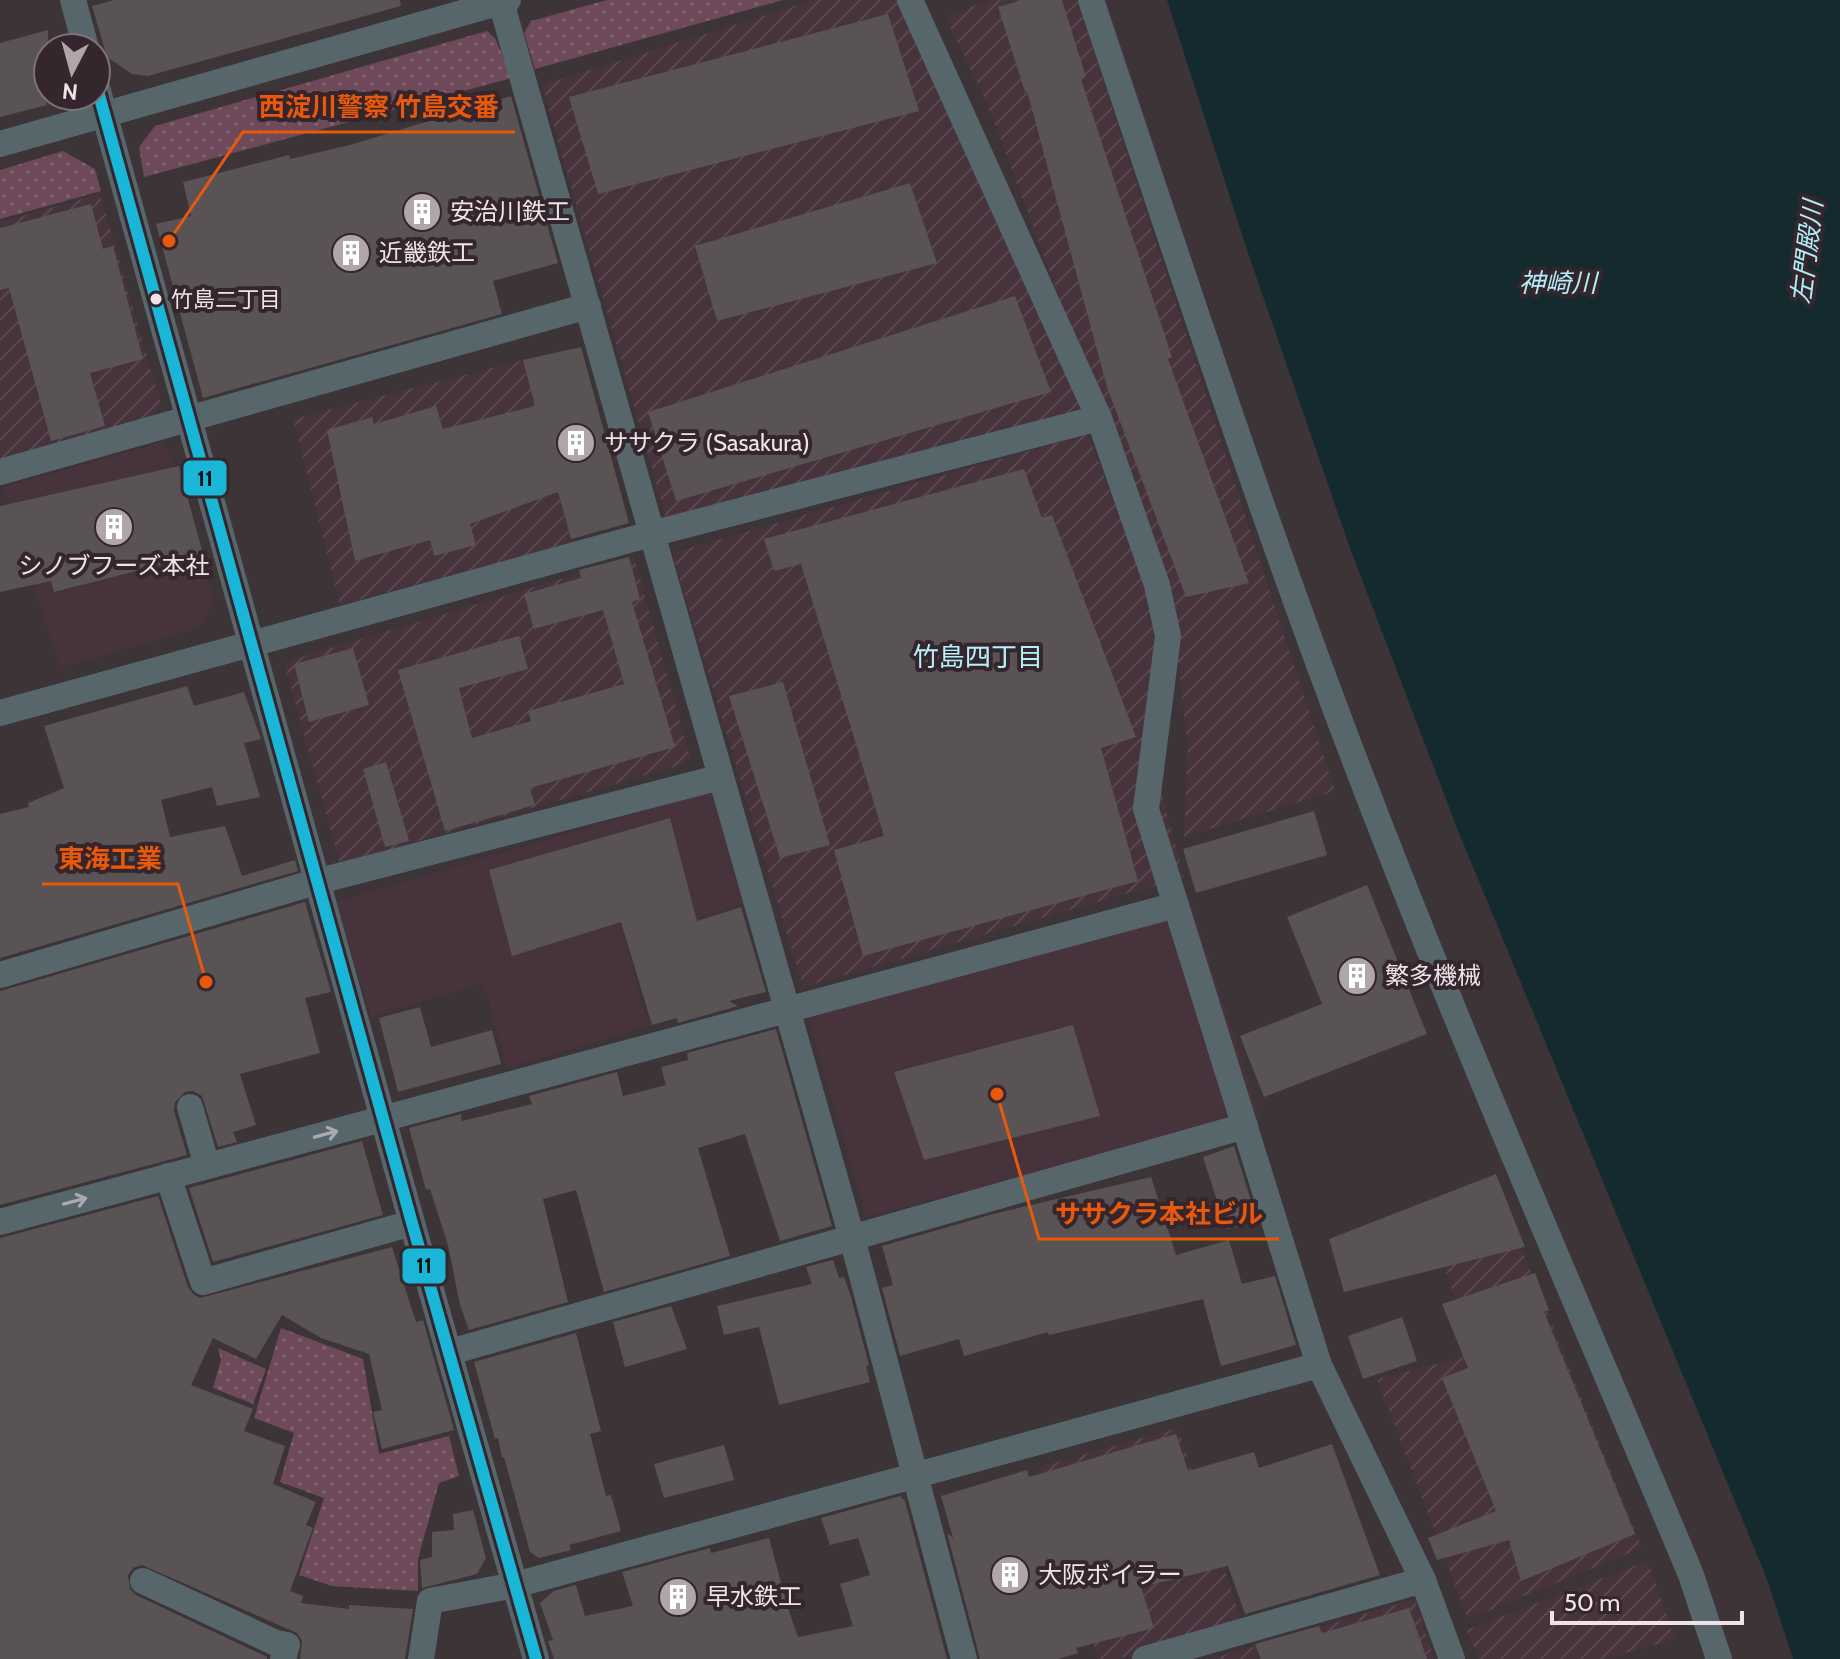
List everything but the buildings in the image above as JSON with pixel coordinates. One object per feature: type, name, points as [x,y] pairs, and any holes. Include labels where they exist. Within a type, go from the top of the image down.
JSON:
[{"type":"street","points":[[73,0],[82,32]]},
{"type":"street","points":[[910,0],[1099,418],[1157,585],[1168,636],[1146,809],[1319,1365],[1423,1580],[1452,1659]]},
{"type":"street","points":[[1091,0],[1248,466],[1366,791],[1691,1575],[1719,1659]]},
{"type":"street","points":[[0,144],[504,1],[785,1011],[852,1238],[964,1659]]},
{"type":"street","points":[[104,112],[536,1659]]},
{"type":"street","points":[[0,472],[588,306]]},
{"type":"street","points":[[0,713],[651,534],[1099,418]]},
{"type":"street","points":[[0,975],[319,881],[721,777]]},
{"type":"street","points":[[0,1222],[1176,905]]},
{"type":"street","points":[[190,1107],[207,1166]]},
{"type":"street","points":[[450,1352],[1245,1126]]},
{"type":"street","points":[[168,1176],[203,1282],[412,1223]]},
{"type":"street","points":[[421,1659],[430,1601],[515,1585],[1319,1365]]},
{"type":"street","points":[[1145,1659],[1423,1580]]},
{"type":"street","points":[[143,1581],[276,1643],[287,1645],[283,1659]]},
{"type":"shaded area","points":[[607,0],[783,0],[535,69],[524,33],[531,21]]},
{"type":"shaded area","name":"安治川鉄工","points":[[814,0],[906,0],[992,183],[1082,414],[669,528],[542,85]]},
{"type":"shaded area","points":[[990,0],[1077,0],[1335,791],[1184,837],[1188,746],[1169,593],[987,103],[945,17]]},
{"type":"shaded area","points":[[487,31],[495,38],[512,78],[144,177],[139,147],[155,126]]},
{"type":"shaded area","points":[[63,151],[95,169],[101,191],[0,219],[0,170]]},
{"type":"shaded area","points":[[100,194],[161,405],[153,416],[0,462],[0,222]]},
{"type":"shaded area","points":[[523,360],[572,543],[340,605],[293,419]]},
{"type":"shaded area","points":[[1088,434],[1152,601],[1162,795],[1184,877],[803,987],[672,553]]},
{"type":"shaded area","points":[[160,443],[172,454],[214,602],[199,628],[60,668],[3,487]]},
{"type":"shaded area","points":[[634,557],[690,757],[684,764],[340,864],[284,662]]},
{"type":"shaded area","points":[[711,791],[750,902],[625,942],[649,1026],[506,1068],[484,983],[371,1017],[336,902]]},
{"type":"shaded area","points":[[1187,893],[1260,1116],[866,1217],[804,1004]]},
{"type":"shaded area","points":[[1494,1181],[1642,1548],[1468,1619],[1377,1379],[1475,1354],[1424,1211]]},
{"type":"shaded area","points":[[281,1328],[363,1359],[379,1454],[449,1436],[459,1476],[439,1483],[418,1559],[418,1591],[332,1586],[299,1575],[324,1498],[280,1482],[294,1433],[254,1418]]},
{"type":"shaded area","points":[[218,1348],[266,1369],[253,1404],[213,1388],[221,1360]]},
{"type":"shaded area","points":[[1178,1428],[1242,1622],[1117,1659],[1098,1659],[1039,1467]]},
{"type":"shaded area","points":[[1648,1561],[1675,1639],[1605,1659],[1479,1659],[1466,1630]]},
{"type":"shaded area","points":[[1415,1599],[1434,1659],[1211,1659]]},
{"type":"water","name":"神崎川","points":[[1167,0],[1840,0],[1840,1659],[1793,1659],[1767,1579],[1457,828],[1350,548],[1246,247]]},
{"type":"transit line","name":"11","points":[[104,112],[536,1659]]},
{"type":"place","name":"安治川鉄工","points":[[422,212]]},
{"type":"place","name":"西淀川警察 竹島交番","points":[[169,241]]},
{"type":"place","name":"近畿鉄工","points":[[351,253]]},
{"type":"place","name":"竹島二丁目","points":[[156,299]]},
{"type":"place","name":"ササクラ (Sasakura)","points":[[576,443]]},
{"type":"place","name":"シノブフーズ本社","points":[[114,527]]},
{"type":"place","name":"繁多機械","points":[[1357,976]]},
{"type":"place","name":"東海工業","points":[[206,982]]},
{"type":"place","name":"ササクラ本社ビル","points":[[997,1094]]},
{"type":"place","name":"大阪ボイラー","points":[[1010,1575]]},
{"type":"place","name":"早水鉄工","points":[[678,1597]]},
{"type":"district","name":"竹島四丁目","points":[[978,657]]},
{"type":"water label","name":"左門殿川","points":[[1807,252]]}]
